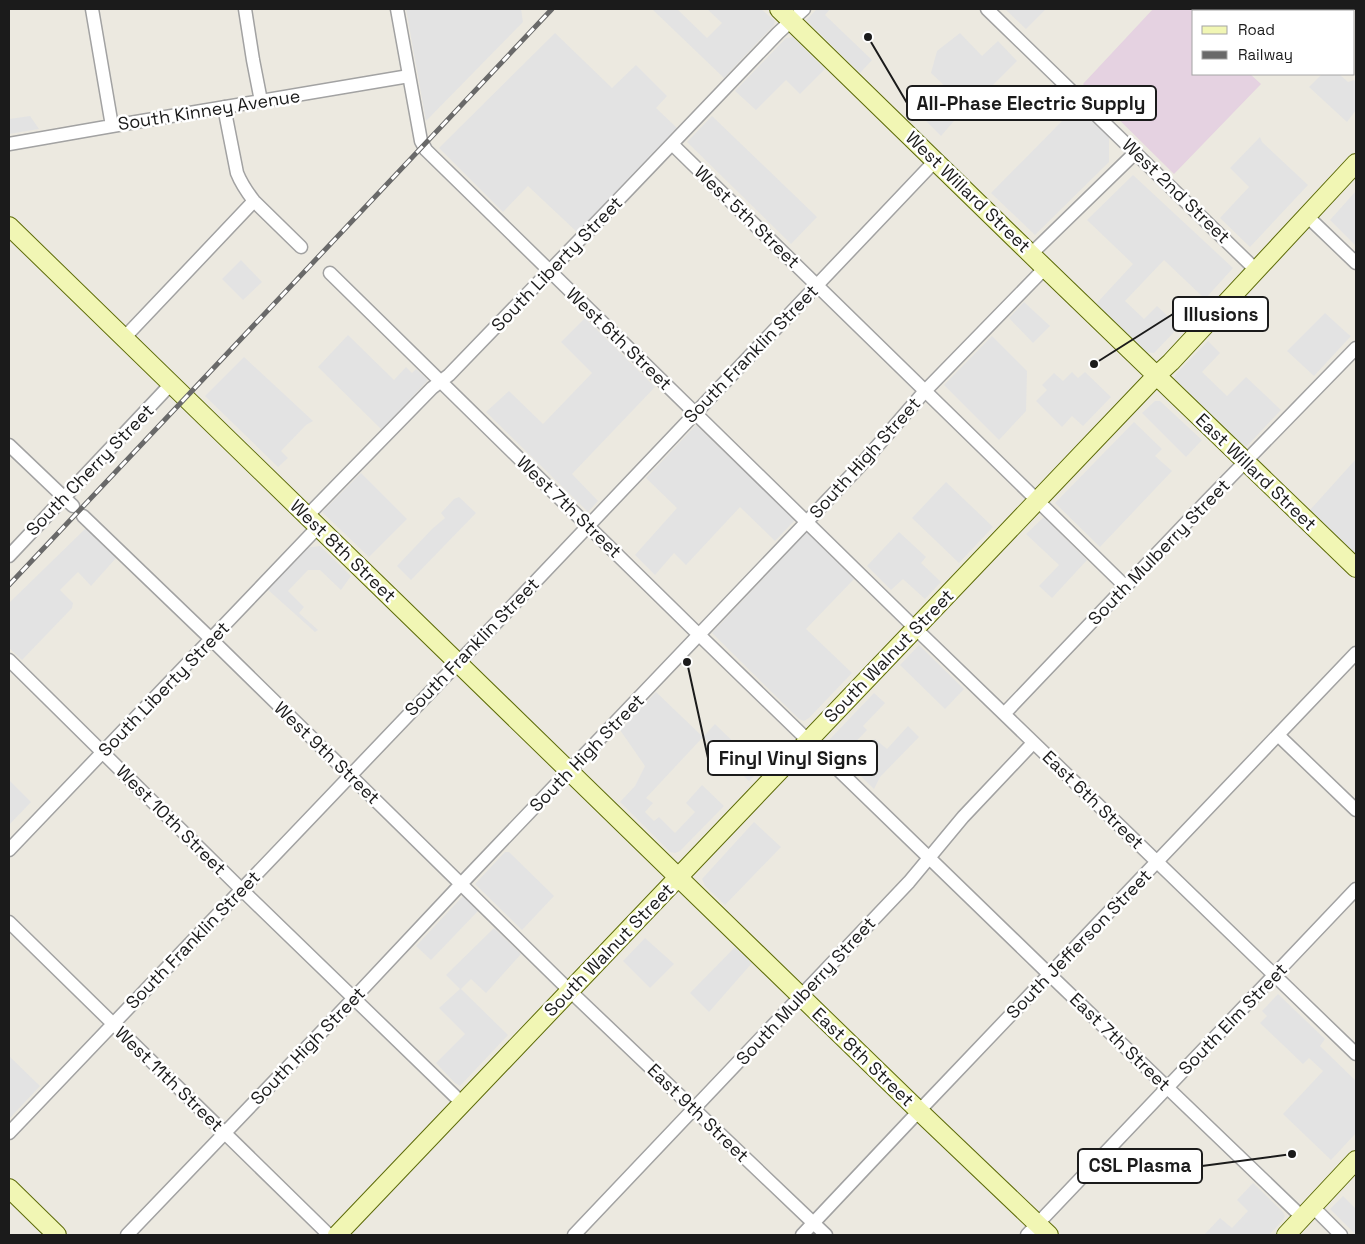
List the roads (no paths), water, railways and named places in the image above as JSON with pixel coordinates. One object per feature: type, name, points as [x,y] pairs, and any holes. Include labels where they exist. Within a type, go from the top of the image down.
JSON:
[{"type":"street","points":[[92,9],[112,126]]},
{"type":"street","points":[[245,9],[252,60],[261,101]]},
{"type":"street","name":"West 6th Street","points":[[397,9],[423,146],[916,628]]},
{"type":"street","name":"West 2nd Street","points":[[987,9],[1256,270]]},
{"type":"street","name":"South Liberty Street","points":[[9,850],[210,639],[426,394],[449,376],[551,272],[792,13]]},
{"type":"street","name":"West Willard Street","points":[[792,13],[935,160],[1156,375]]},
{"type":"street","name":"South Kinney Avenue","points":[[9,144],[409,76]]},
{"type":"street","points":[[224,107],[240,180],[254,200],[301,248]]},
{"type":"street","name":"West 5th Street","points":[[672,144],[1126,587]]},
{"type":"street","points":[[1032,254],[1136,152]]},
{"type":"street","name":"South Franklin Street","points":[[9,1133],[935,160]]},
{"type":"street","name":"South Walnut Street","points":[[337,1235],[1156,375],[1171,362],[1356,163]]},
{"type":"street","points":[[124,338],[254,200]]},
{"type":"street","points":[[1307,216],[1356,263]]},
{"type":"street","name":"West 8th Street","points":[[9,226],[678,878]]},
{"type":"street","name":"South High Street","points":[[126,1235],[859,467],[925,391],[1045,268]]},
{"type":"street","name":"West 7th Street","points":[[330,273],[808,741]]},
{"type":"street","name":"South Mulberry Street","points":[[1004,714],[1356,348]]},
{"type":"street","name":"East Willard Street","points":[[1156,375],[1356,568]]},
{"type":"street","name":"South Cherry Street","points":[[9,556],[68,502],[171,384]]},
{"type":"street","points":[[9,445],[68,502]]},
{"type":"street","name":"West 9th Street","points":[[82,516],[570,991]]},
{"type":"street","name":"East 6th Street","points":[[916,628],[1356,1054]]},
{"type":"street","name":"South Jefferson Street","points":[[802,1235],[1356,653]]},
{"type":"street","name":"West 10th Street","points":[[9,660],[462,1104]]},
{"type":"street","points":[[1278,735],[1356,810]]},
{"type":"street","name":"East 7th Street","points":[[808,741],[1167,1088],[1307,1212],[1341,1235]]},
{"type":"street","name":"South Mulberry Street","points":[[574,1235],[909,882],[963,818],[1033,743]]},
{"type":"street","name":"East 8th Street","points":[[678,878],[919,1111],[1038,1231]]},
{"type":"street","name":"South Elm Street","points":[[1038,1231],[1167,1088],[1356,888]]},
{"type":"street","name":"West 11th Street","points":[[9,922],[329,1235]]},
{"type":"street","name":"East 9th Street","points":[[570,991],[826,1235]]},
{"type":"street","points":[[1286,1235],[1356,1160]]},
{"type":"street","points":[[9,1188],[57,1235]]},
{"type":"railway","points":[[9,585],[552,9]]},
{"type":"place","name":"All-Phase Electric Supply","points":[[868,37]]},
{"type":"place","name":"Illusions","points":[[1094,364]]},
{"type":"place","name":"Finyl Vinyl Signs","points":[[687,662]]},
{"type":"place","name":"CSL Plasma","points":[[1292,1154]]}]
